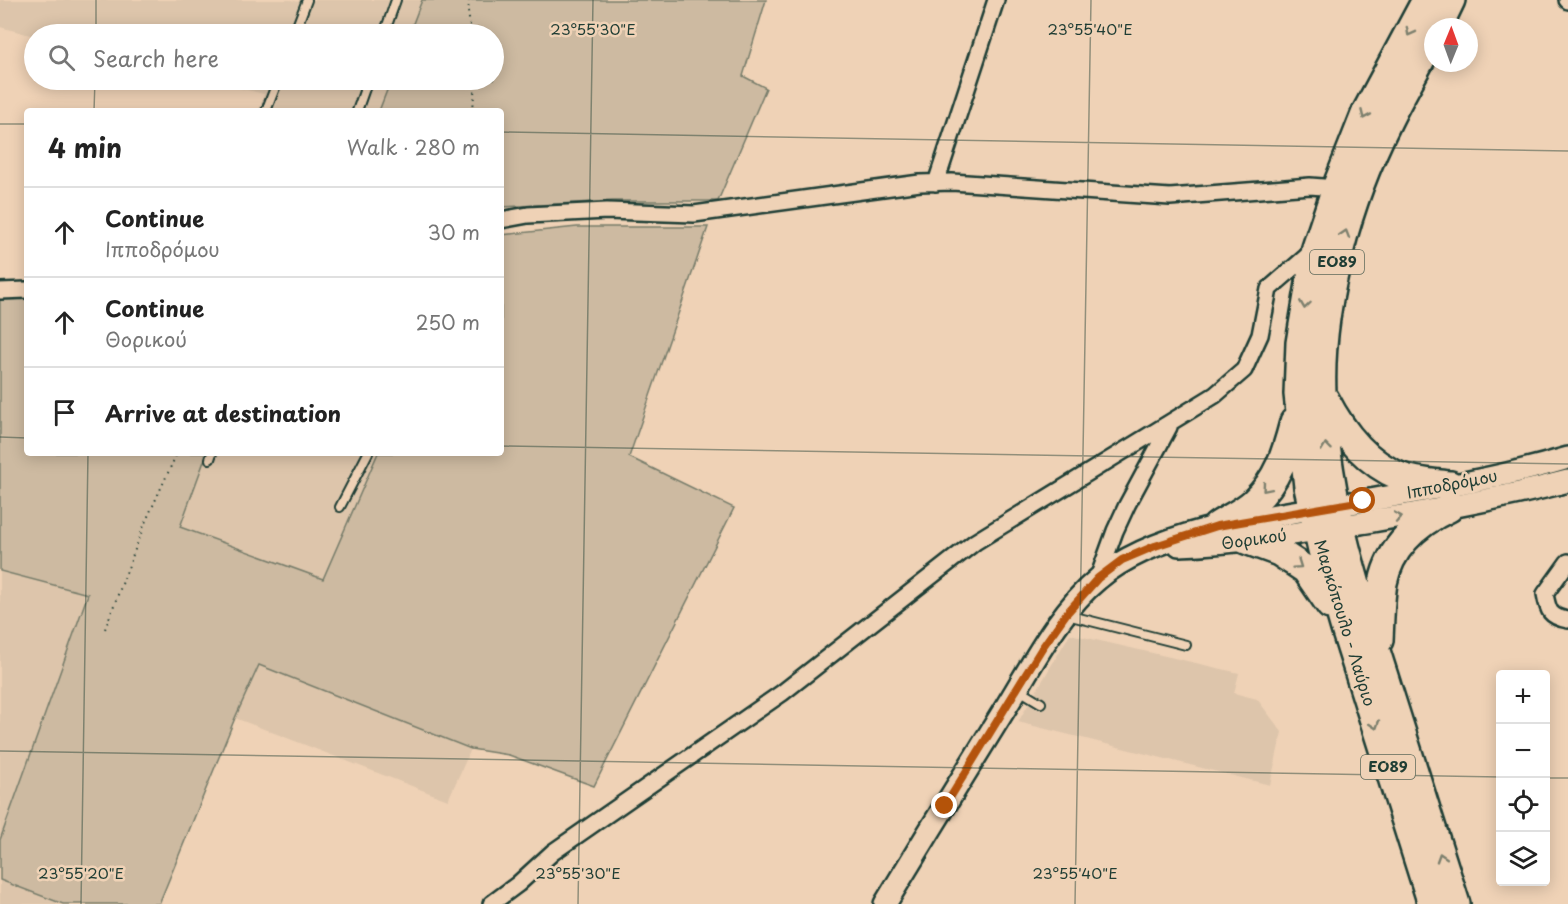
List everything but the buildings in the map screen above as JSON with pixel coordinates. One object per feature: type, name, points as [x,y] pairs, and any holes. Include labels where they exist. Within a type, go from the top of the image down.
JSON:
[{"type":"highway","name":"Μαρκόπουλο - Λαύριο","points":[[1310,393],[1300,343],[1316,248],[1336,188],[1366,112],[1426,0]]},
{"type":"highway","points":[[1442,18],[1451,0]]},
{"type":"highway","name":"Μαρκόπουλο - Λαύριο","points":[[1424,53],[1388,121],[1358,191],[1340,248],[1310,393],[1303,447],[1326,518],[1377,656],[1456,904]]},
{"type":"highway","points":[[1217,526],[1253,503],[1275,477],[1310,393],[1372,461],[1400,477],[1450,497],[1410,533],[1392,559],[1383,583],[1377,656]]},
{"type":"highway","name":"Μαρκόπουλο - Λαύριο","points":[[1326,518],[1345,630],[1432,904]]},
{"type":"highway","points":[[1246,540],[1279,552],[1306,570],[1345,630]]},
{"type":"main road","name":"Ιπποδρόμου","points":[[1450,497],[1568,458]]},
{"type":"main road","name":"Ιπποδρόμου","points":[[1326,518],[1450,497],[1568,481]]},
{"type":"main road","name":"Θορικού","points":[[885,904],[1017,688],[1066,614],[1098,578],[1122,560],[1155,546],[1217,526],[1326,518]]},
{"type":"main road","name":"Θορικού","points":[[1155,546],[1221,544],[1246,540],[1326,518]]},
{"type":"street","points":[[936,183],[996,0]]},
{"type":"street","points":[[504,219],[528,215],[607,210],[694,214],[936,183],[1170,197],[1310,186],[1336,188]]},
{"type":"street","points":[[492,904],[553,852],[782,693],[975,542],[1018,514],[1170,425],[1215,395],[1244,370],[1260,335],[1269,289],[1316,248]]},
{"type":"street","points":[[0,291],[24,290]]},
{"type":"street","points":[[1098,578],[1127,505],[1170,425]]},
{"type":"street","points":[[1568,562],[1545,594],[1548,610],[1558,618],[1568,620]]},
{"type":"lane","points":[[298,24],[307,0]]},
{"type":"lane","points":[[388,24],[396,0]]},
{"type":"lane","points":[[267,108],[274,90]]},
{"type":"lane","points":[[358,108],[364,90]]},
{"type":"lane","points":[[340,507],[366,456]]},
{"type":"lane","points":[[1066,614],[1186,645]]},
{"type":"lane","points":[[1017,688],[1041,703]]},
{"type":"path","points":[[469,0],[470,24]]},
{"type":"path","points":[[473,108],[475,90]]},
{"type":"path","points":[[105,629],[145,523],[176,456]]},
{"type":"shaded area","points":[[0,0],[291,0],[298,2],[299,0],[422,0],[413,24],[24,24],[24,33],[0,27]]},
{"type":"shaded area","points":[[422,0],[766,0],[743,76],[766,88],[718,201],[613,201],[504,207],[504,108],[380,108],[387,90],[504,90],[504,24],[413,24]]},
{"type":"shaded area","points":[[247,90],[387,90],[380,108],[260,108],[264,94]]},
{"type":"shaded area","points":[[577,227],[708,227],[629,457],[734,508],[594,786],[509,755],[471,749],[259,665],[159,904],[63,904],[0,880],[0,840],[88,594],[0,571],[0,297],[24,295],[24,456],[206,456],[180,527],[323,579],[377,456],[504,456],[504,235]]},
{"type":"shaded area","points":[[206,456],[377,456],[324,580],[180,527]]},
{"type":"shaded area","points":[[0,571],[88,594],[0,840]]},
{"type":"shaded area","points":[[1070,634],[1239,673],[1234,693],[1257,699],[1282,732],[1270,785],[1018,722]]},
{"type":"shaded area","points":[[259,665],[471,749],[448,800],[235,718]]},
{"type":"shaded area","points":[[0,880],[63,904],[0,904]]},
{"type":"route","points":[[945,806],[1042,648],[1066,614],[1098,578],[1122,560],[1155,546],[1217,526],[1363,501]]}]
